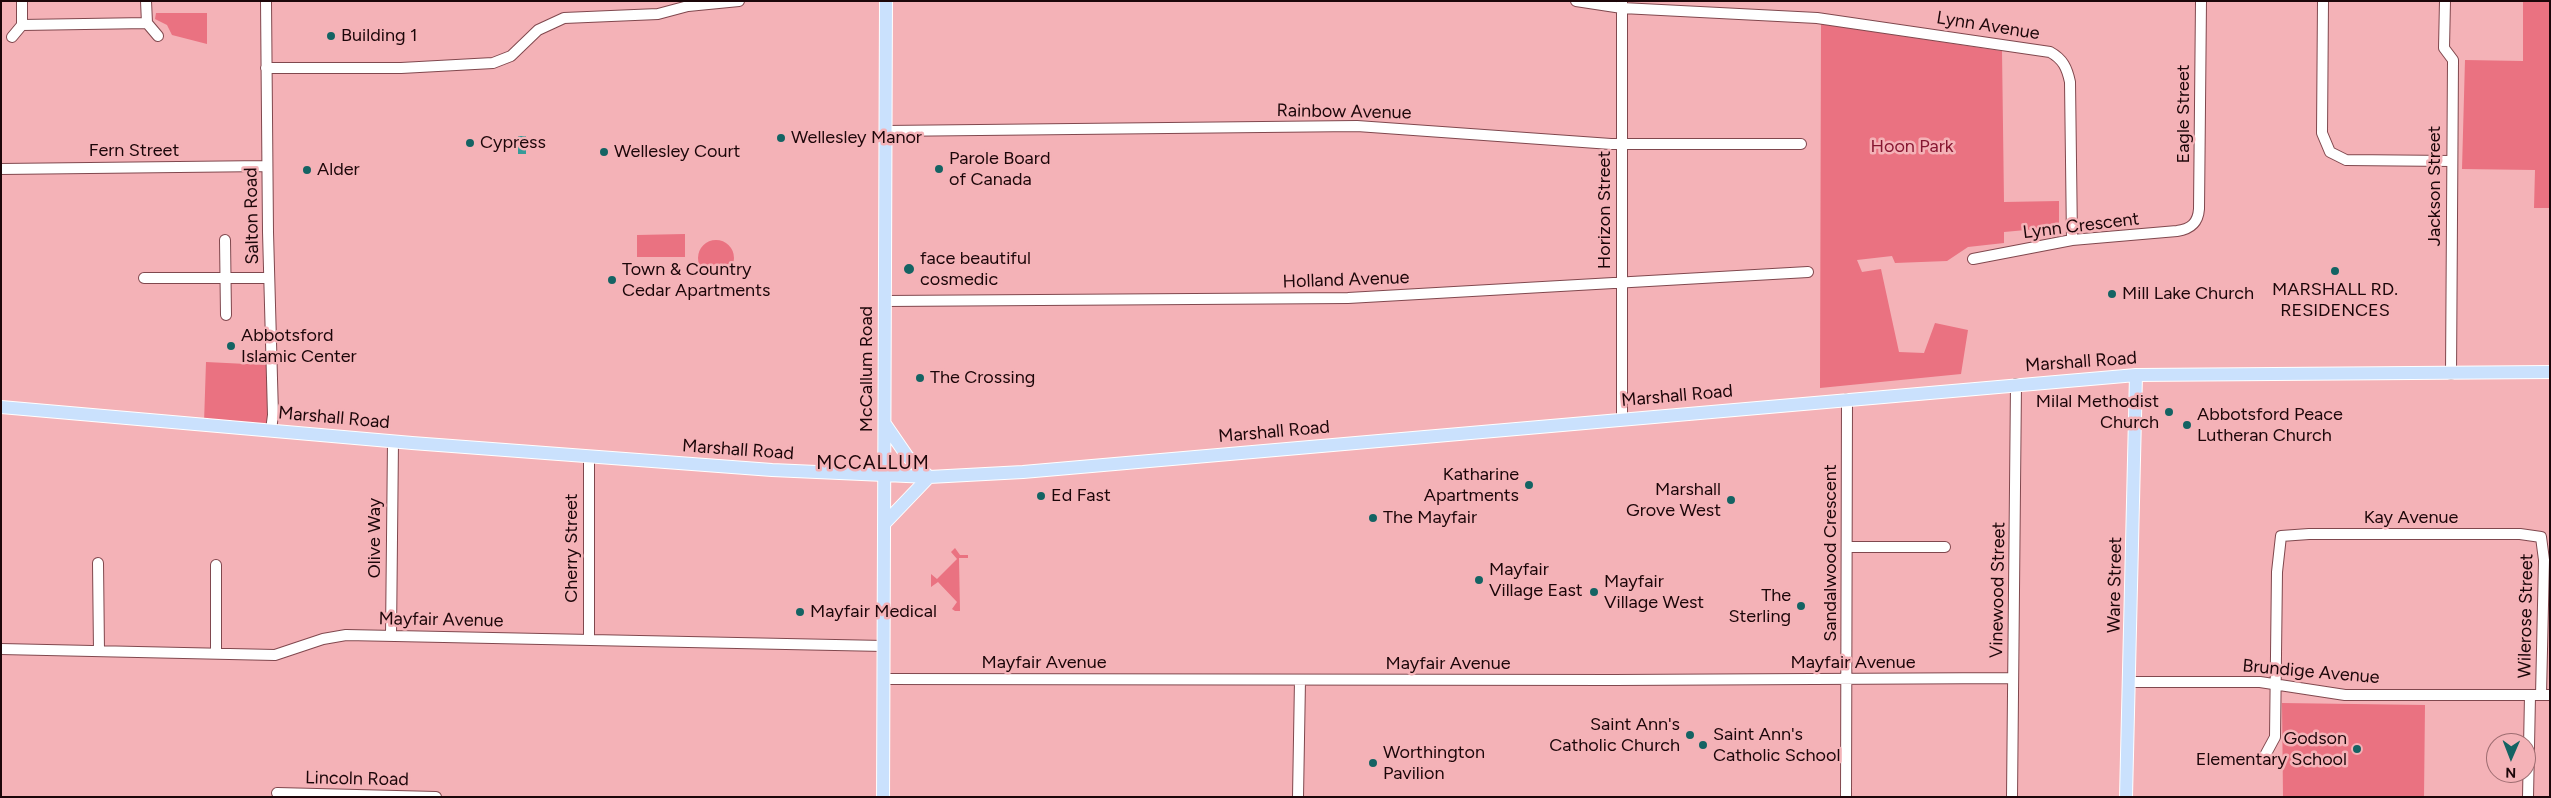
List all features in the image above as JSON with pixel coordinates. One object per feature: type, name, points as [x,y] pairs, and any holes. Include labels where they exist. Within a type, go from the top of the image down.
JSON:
[{"type":"main road","name":"McCallum Road","points":[[883,797],[886,1]]},
{"type":"main road","name":"Marshall Road","points":[[1,407],[589,457],[884,476],[929,477],[1023,472],[2136,375],[2550,372]]},
{"type":"main road","name":"Ware Street","points":[[2126,797],[2136,375]]},
{"type":"main road","points":[[884,524],[929,477],[907,456],[885,424]]},
{"type":"street","points":[[12,37],[22,25],[22,1]]},
{"type":"street","points":[[146,1],[147,23],[158,36]]},
{"type":"street","name":"Salton Road","points":[[266,1],[267,166],[273,408],[271,430]]},
{"type":"street","points":[[266,68],[475,66],[493,63],[511,56],[538,30],[564,18],[658,14],[688,6],[739,1]]},
{"type":"street","name":"Lynn Avenue","points":[[1576,1],[1817,18],[2050,52],[2059,57],[2067,70],[2070,82],[2072,240]]},
{"type":"street","name":"Eagle Street","points":[[2193,225],[2198,219],[2199,209],[2201,1]]},
{"type":"street","points":[[2324,1],[2322,133],[2330,152],[2346,160],[2451,161]]},
{"type":"street","name":"Jackson Street","points":[[2445,1],[2444,48],[2453,60],[2451,374]]},
{"type":"street","name":"Horizon Street","points":[[1622,4],[1622,419]]},
{"type":"street","points":[[22,25],[147,23]]},
{"type":"street","name":"Rainbow Avenue","points":[[885,131],[1357,126],[1622,144],[1802,144]]},
{"type":"street","name":"Fern Street","points":[[1,169],[267,166]]},
{"type":"street","name":"Lynn Crescent","points":[[1973,259],[2072,240],[2177,231],[2193,225]]},
{"type":"street","points":[[225,240],[226,315]]},
{"type":"street","name":"Holland Avenue","points":[[885,301],[1348,298],[1808,272]]},
{"type":"street","points":[[144,278],[269,278]]},
{"type":"street","name":"Vinewood Street","points":[[2012,797],[2016,384]]},
{"type":"street","name":"Sandalwood Crescent","points":[[1846,797],[1847,399]]},
{"type":"street","name":"Olive Way","points":[[391,636],[393,441]]},
{"type":"street","name":"Cherry Street","points":[[589,457],[589,639]]},
{"type":"street","name":"Kay Avenue","points":[[2276,683],[2277,572],[2281,536],[2309,534],[2520,534],[2541,537]]},
{"type":"street","name":"Wilerose Street","points":[[2528,797],[2540,696],[2544,554],[2541,537]]},
{"type":"street","points":[[1848,547],[1945,547]]},
{"type":"street","points":[[98,563],[98,651]]},
{"type":"street","points":[[216,564],[216,653]]},
{"type":"street","name":"Mayfair Avenue","points":[[1,649],[275,655],[335,636],[589,639],[884,646]]},
{"type":"street","name":"Mayfair Avenue","points":[[884,678],[1847,680],[2013,678]]},
{"type":"street","points":[[1298,797],[1300,680]]},
{"type":"street","name":"Brundige Avenue","points":[[2130,682],[2276,683],[2344,695],[2540,696]]},
{"type":"street","points":[[2262,761],[2274,737],[2276,683]]},
{"type":"street","name":"Lincoln Road","points":[[278,793],[324,796],[436,797]]},
{"type":"green space","points":[[2523,1],[2550,1],[2550,208],[2534,208],[2535,170],[2462,169],[2465,60],[2523,61]]},
{"type":"green space","points":[[156,13],[207,13],[207,44],[172,35],[167,25],[155,19]]},
{"type":"green space","name":"Hoon Park","points":[[1821,24],[2002,51],[2004,202],[2059,201],[2059,227],[2004,232],[2004,243],[1968,247],[1947,261],[1895,263],[1892,256],[1857,260],[1862,272],[1881,269],[1899,352],[1924,353],[1935,323],[1968,330],[1961,374],[1820,388]]},
{"type":"green space","points":[[685,234],[685,257],[637,257],[637,235]]},
{"type":"green space","points":[[716,240],[728,246],[734,258],[728,270],[716,276],[704,270],[698,258],[704,246]]},
{"type":"green space","points":[[206,362],[267,365],[269,428],[204,423]]},
{"type":"green space","points":[[955,548],[960,555],[968,555],[968,558],[959,558],[960,611],[952,609],[957,602],[938,582],[931,587],[931,574],[937,579],[957,559],[951,552]]},
{"type":"green space","name":"Godson Elementary School","points":[[2282,703],[2425,705],[2424,797],[2283,797]]},
{"type":"water","points":[[518,136],[526,136],[526,154],[518,154]]},
{"type":"place","name":"Building 1","points":[[331,36]]},
{"type":"place","name":"Wellesley Manor","points":[[781,138]]},
{"type":"place","name":"Cypress","points":[[470,143]]},
{"type":"place","name":"Wellesley Court","points":[[604,152]]},
{"type":"place","name":"Parole Board of Canada","points":[[939,169]]},
{"type":"place","name":"Alder","points":[[307,170]]},
{"type":"place","name":"face beautiful cosmedic","points":[[909,269]]},
{"type":"place","name":"MARSHALL RD. RESIDENCES","points":[[2335,271]]},
{"type":"place","name":"Town & Country Cedar Apartments","points":[[612,280]]},
{"type":"place","name":"Mill Lake Church","points":[[2112,294]]},
{"type":"place","name":"Abbotsford Islamic Center","points":[[231,346]]},
{"type":"place","name":"The Crossing","points":[[920,378]]},
{"type":"place","name":"Milal Methodist Church","points":[[2169,412]]},
{"type":"place","name":"Abbotsford Peace Lutheran Church","points":[[2187,425]]},
{"type":"place","name":"Katharine Apartments","points":[[1529,485]]},
{"type":"place","name":"Ed Fast","points":[[1041,496]]},
{"type":"place","name":"Marshall Grove West","points":[[1731,500]]},
{"type":"place","name":"The Mayfair","points":[[1373,518]]},
{"type":"place","name":"Mayfair Village East","points":[[1479,580]]},
{"type":"place","name":"Mayfair Village West","points":[[1594,592]]},
{"type":"place","name":"The Sterling","points":[[1801,606]]},
{"type":"place","name":"Mayfair Medical","points":[[800,612]]},
{"type":"place","name":"Saint Ann's Catholic Church","points":[[1690,735]]},
{"type":"place","name":"Saint Ann's Catholic School","points":[[1703,745]]},
{"type":"place","name":"Godson Elementary School","points":[[2357,749]]},
{"type":"place","name":"Worthington Pavilion","points":[[1373,763]]},
{"type":"district","name":"MCCALLUM","points":[[873,463]]}]
